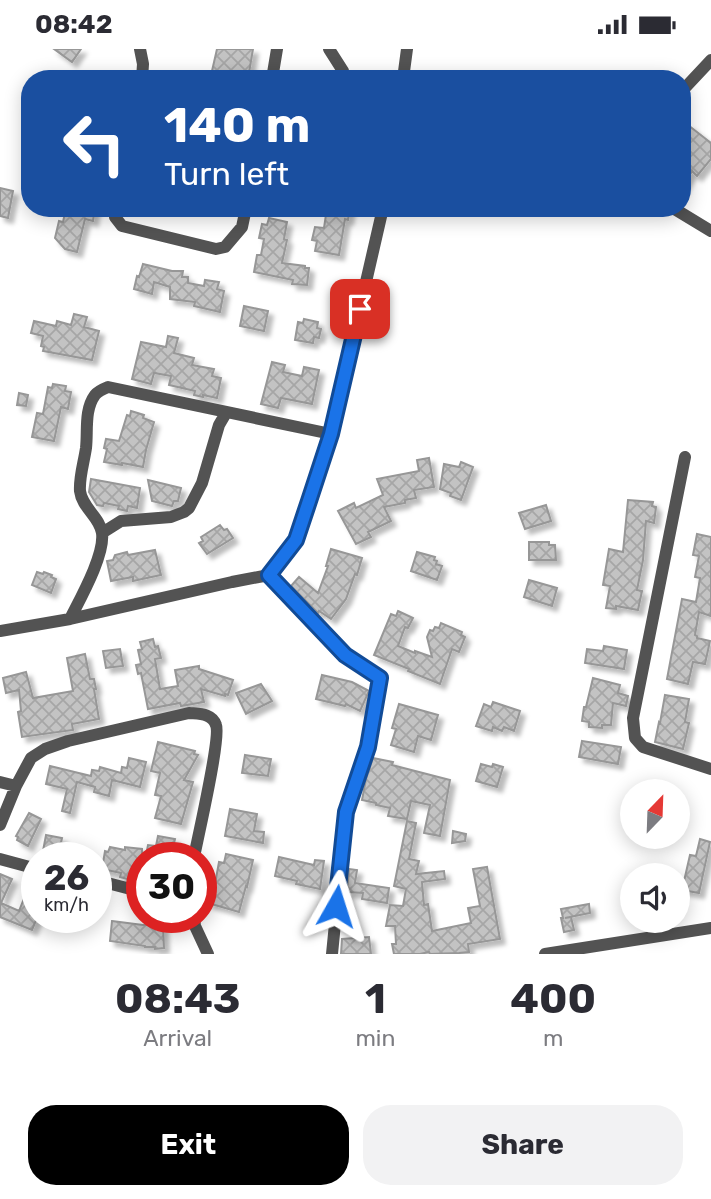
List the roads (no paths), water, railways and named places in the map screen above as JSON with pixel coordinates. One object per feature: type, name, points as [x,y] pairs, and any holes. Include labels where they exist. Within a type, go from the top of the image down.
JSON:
[{"type":"street","points":[[140,49],[143,70]]},
{"type":"street","points":[[274,70],[277,49]]},
{"type":"street","points":[[329,49],[342,70]]},
{"type":"street","points":[[404,70],[407,49]]},
{"type":"street","points":[[691,81],[711,59],[700,49]]},
{"type":"street","points":[[116,217],[122,226],[216,249],[225,247],[242,227],[244,217]]},
{"type":"street","points":[[0,631],[70,619],[269,575],[296,540],[331,434],[381,217]]},
{"type":"street","points":[[688,217],[711,231]]},
{"type":"street","points":[[70,619],[96,562],[102,533],[85,506],[80,492],[88,413],[93,397],[100,390],[108,387],[331,434]]},
{"type":"street","points":[[102,533],[121,521],[171,517],[189,509],[202,483],[219,425],[226,413]]},
{"type":"street","points":[[685,457],[633,718],[635,738],[643,747],[711,769]]},
{"type":"street","points":[[269,575],[345,655],[380,678],[368,747],[346,812],[332,954]]},
{"type":"street","points":[[0,825],[31,758],[45,748],[189,713],[204,714],[213,718],[218,727],[197,842]]},
{"type":"street","points":[[0,782],[16,786]]},
{"type":"street","points":[[0,859],[21,865]]},
{"type":"street","points":[[545,954],[711,928]]},
{"type":"street","points":[[198,933],[208,954]]}]
